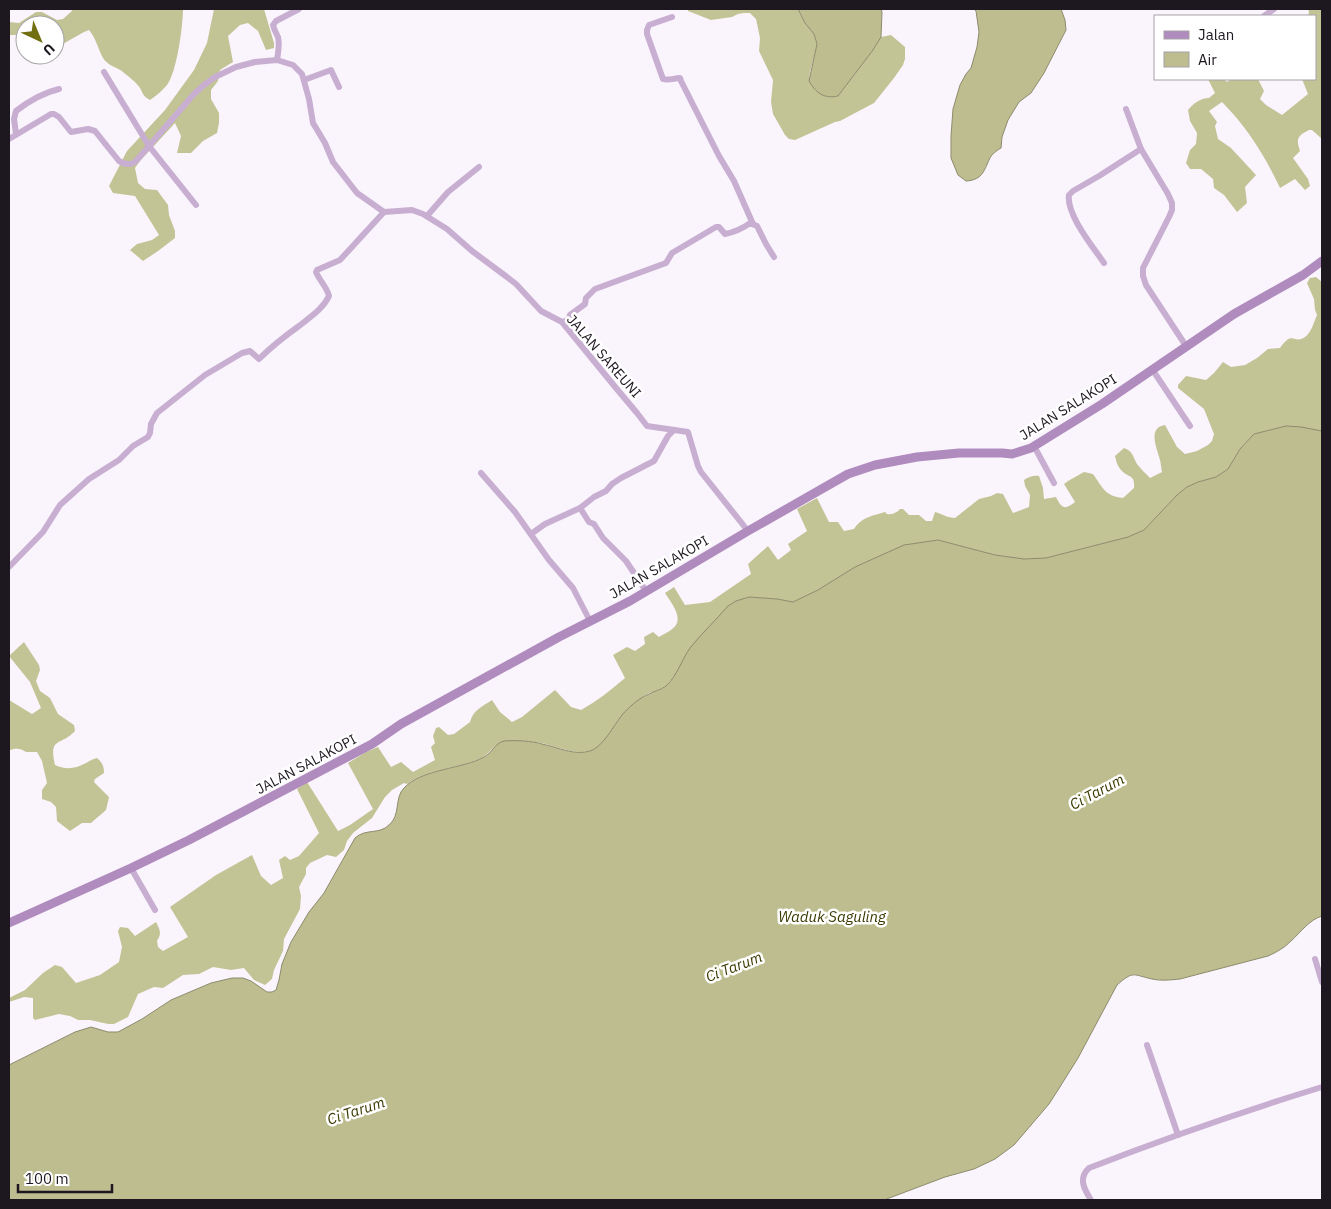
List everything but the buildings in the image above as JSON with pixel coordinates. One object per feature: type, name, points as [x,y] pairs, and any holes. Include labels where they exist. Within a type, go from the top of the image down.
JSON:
[{"type":"street","points":[[277,60],[279,44],[273,25],[276,21],[299,9]]},
{"type":"street","points":[[672,17],[649,25],[647,30],[663,80],[680,78],[719,156],[734,181],[753,224],[757,226],[774,257]]},
{"type":"street","points":[[9,139],[54,114],[59,116],[71,132],[88,129],[99,134],[112,153],[122,163],[131,164],[136,161],[194,94],[215,77],[236,67],[255,62],[277,60],[293,66],[302,74],[313,123],[325,143],[332,162],[357,193],[384,212],[340,260],[317,270],[317,275],[329,296],[315,314],[285,336],[259,359],[250,351],[242,353],[205,375],[157,413],[151,424],[148,436],[133,446],[119,460],[89,479],[60,505],[43,532],[9,568]]},
{"type":"street","points":[[304,80],[331,70],[339,87]]},
{"type":"street","points":[[104,72],[149,146],[196,205]]},
{"type":"street","points":[[16,134],[14,119],[16,112],[41,94],[59,89]]},
{"type":"street","points":[[1126,108],[1141,149],[1172,203],[1170,217],[1143,268],[1143,276],[1146,285],[1186,346]]},
{"type":"street","points":[[1104,263],[1074,218],[1069,204],[1069,195],[1141,149]]},
{"type":"street","points":[[427,216],[448,192],[479,166]]},
{"type":"street","name":"JALAN SAREUNI","points":[[384,212],[412,210],[427,216],[447,229],[472,251],[512,281],[541,311],[562,322],[647,426],[688,432],[701,472],[748,531]]},
{"type":"street","points":[[562,322],[568,320],[570,315],[585,304],[586,298],[595,289],[666,263],[672,253],[716,227],[719,227],[725,234],[750,223],[753,224]]},
{"type":"street","name":"JALAN SALAKOPI","points":[[9,923],[131,868],[241,814],[372,744],[401,724],[541,646],[622,605],[841,478],[875,465],[917,457],[959,453],[1012,454],[1034,446],[1087,413],[1234,314],[1303,275],[1322,262]]},
{"type":"street","points":[[1152,370],[1190,426]]},
{"type":"street","points":[[531,534],[545,524],[580,508],[594,497],[606,491],[620,478],[654,461],[668,436],[674,430]]},
{"type":"street","points":[[1034,446],[1054,483]]},
{"type":"street","points":[[481,472],[515,512],[549,560],[573,588],[590,621]]},
{"type":"street","points":[[580,508],[589,522],[594,524],[603,538],[626,561],[646,591]]},
{"type":"street","points":[[131,868],[155,910]]},
{"type":"street","points":[[1315,959],[1322,982]]},
{"type":"street","points":[[1147,1045],[1178,1135]]},
{"type":"street","points":[[1090,1200],[1082,1181],[1085,1171],[1089,1168],[1178,1135],[1322,1087]]},
{"type":"shaded area","points":[[71,9],[183,9],[181,37],[174,70],[167,85],[150,100],[148,99],[139,86],[121,70],[105,61],[89,30],[65,43],[65,17],[72,11]]},
{"type":"shaded area","points":[[214,9],[264,9],[274,48],[266,50],[258,31],[248,23],[240,25],[228,36],[233,62],[220,70],[218,81],[211,90],[211,99],[219,113],[217,133],[203,141],[191,153],[177,153],[181,136],[175,123],[135,168],[138,183],[145,189],[157,190],[168,205],[169,215],[175,231],[175,238],[143,261],[130,250],[137,244],[152,240],[159,235],[135,196],[113,193],[109,186],[127,151],[165,110],[194,70],[207,43]]},
{"type":"shaded area","points":[[688,9],[798,9],[805,23],[814,34],[817,45],[809,81],[818,91],[828,96],[838,96],[881,37],[891,35],[905,47],[905,59],[894,78],[874,103],[840,121],[795,140],[789,139],[773,114],[771,102],[773,80],[759,51],[760,38],[756,19],[750,13],[744,13],[711,20],[688,11]]},
{"type":"shaded area","points":[[1308,9],[1322,9],[1322,139],[1312,130],[1305,132],[1298,138],[1300,151],[1293,158],[1308,179],[1310,186],[1305,190],[1295,179],[1280,188],[1255,142],[1240,121],[1222,102],[1209,111],[1217,122],[1215,126],[1218,139],[1231,148],[1256,175],[1245,187],[1247,203],[1237,212],[1224,195],[1214,188],[1213,179],[1201,169],[1190,169],[1186,163],[1190,150],[1196,144],[1197,133],[1190,121],[1188,110],[1197,102],[1209,98],[1215,93],[1208,80],[1225,80],[1227,82],[1230,80],[1258,80],[1264,91],[1260,99],[1282,115],[1308,94],[1302,80],[1316,80],[1316,15],[1308,15]]},
{"type":"shaded area","points":[[36,12],[48,15],[31,15]]},
{"type":"shaded area","points":[[9,22],[15,23],[15,35],[9,35]]},
{"type":"shaded area","points":[[1316,277],[1322,282],[1322,431],[1286,426],[1254,434],[1240,449],[1228,469],[1216,477],[1187,487],[1144,530],[1128,537],[1046,558],[1024,559],[995,555],[938,540],[905,545],[855,567],[818,590],[793,602],[749,597],[736,601],[666,686],[642,697],[631,706],[622,715],[604,741],[595,749],[578,752],[537,742],[507,741],[499,743],[479,759],[424,775],[392,790],[385,797],[372,818],[353,833],[347,841],[344,850],[336,857],[327,855],[310,863],[306,868],[306,874],[299,887],[301,896],[300,909],[284,939],[283,951],[272,979],[265,985],[254,980],[244,968],[231,970],[213,967],[199,974],[183,975],[163,988],[154,987],[138,994],[128,1017],[114,1024],[78,1020],[59,1014],[35,1020],[33,1018],[33,998],[24,997],[9,1002],[9,998],[25,990],[43,973],[55,965],[62,967],[76,983],[100,975],[119,962],[122,947],[118,931],[120,927],[128,928],[135,936],[156,922],[160,931],[157,941],[158,947],[163,951],[188,937],[170,907],[216,875],[252,855],[261,876],[271,885],[283,878],[279,860],[285,856],[290,860],[299,856],[319,833],[297,789],[307,782],[338,831],[373,809],[348,763],[366,752],[378,747],[391,767],[401,762],[413,772],[435,760],[431,747],[435,743],[433,736],[436,728],[439,727],[448,735],[454,734],[470,722],[473,714],[492,700],[500,712],[512,722],[522,717],[555,690],[571,707],[581,710],[587,707],[625,678],[613,655],[627,647],[635,651],[645,644],[644,637],[653,632],[659,637],[676,625],[678,617],[665,593],[674,587],[685,605],[710,602],[751,574],[748,564],[768,546],[778,560],[791,550],[788,544],[807,531],[797,509],[817,498],[829,522],[838,522],[844,531],[854,529],[860,522],[872,516],[885,512],[892,514],[900,509],[903,509],[909,515],[919,515],[926,521],[932,521],[935,512],[955,518],[979,499],[997,493],[1003,494],[1013,513],[1029,507],[1030,495],[1024,480],[1035,476],[1039,476],[1044,499],[1056,497],[1064,507],[1075,502],[1064,484],[1084,472],[1093,474],[1108,493],[1123,498],[1134,488],[1134,481],[1132,477],[1120,469],[1115,456],[1124,448],[1127,449],[1150,478],[1162,472],[1155,439],[1156,430],[1159,427],[1165,425],[1177,447],[1185,454],[1197,451],[1208,445],[1212,441],[1214,434],[1204,409],[1178,388],[1178,385],[1186,376],[1206,380],[1223,362],[1231,367],[1245,365],[1268,349],[1280,348],[1290,338],[1301,339],[1305,337],[1311,330],[1317,315],[1314,299],[1307,283],[1310,278]]},
{"type":"shaded area","points":[[24,642],[39,665],[40,670],[36,681],[40,691],[50,698],[58,714],[74,725],[75,731],[55,745],[53,756],[55,765],[63,768],[74,768],[97,758],[104,768],[104,773],[95,779],[94,782],[109,797],[106,810],[91,823],[82,823],[70,831],[57,821],[56,807],[51,802],[42,799],[42,790],[47,783],[42,761],[37,752],[26,752],[18,749],[9,751],[9,700],[32,714],[41,708],[30,682],[9,656]]},
{"type":"water","points":[[798,9],[881,9],[881,37],[838,96],[829,97],[821,94],[809,81],[817,44],[814,34],[805,23]]},
{"type":"water","points":[[974,9],[1061,9],[1066,30],[1044,73],[1031,93],[1019,102],[1008,120],[1002,137],[1001,148],[991,156],[980,176],[966,181],[958,175],[951,158],[951,136],[953,109],[960,85],[971,68],[977,47],[979,32],[976,11]]},
{"type":"water","name":"Waduk Saguling","points":[[1286,426],[1322,431],[1322,916],[1309,923],[1283,948],[1268,956],[1180,979],[1159,980],[1137,975],[1127,977],[1117,985],[1078,1058],[1049,1104],[1014,1145],[995,1159],[974,1169],[945,1177],[884,1200],[9,1200],[9,1065],[75,1032],[91,1027],[108,1032],[118,1032],[171,1000],[211,983],[232,978],[243,978],[267,992],[276,990],[282,964],[291,942],[309,912],[324,893],[355,838],[364,833],[381,830],[393,821],[401,792],[411,782],[431,773],[475,761],[487,755],[504,741],[534,742],[578,752],[595,749],[631,706],[645,696],[666,686],[699,637],[728,606],[736,601],[749,597],[793,602],[818,590],[855,567],[904,545],[938,540],[995,555],[1024,559],[1046,558],[1128,537],[1144,530],[1187,487],[1216,477],[1228,469],[1240,449],[1254,434]]},
{"type":"water label","name":"Ci Tarum","points":[[1097,792]]},
{"type":"water label","name":"Ci Tarum","points":[[734,967]]},
{"type":"water label","name":"Ci Tarum","points":[[356,1111]]}]
